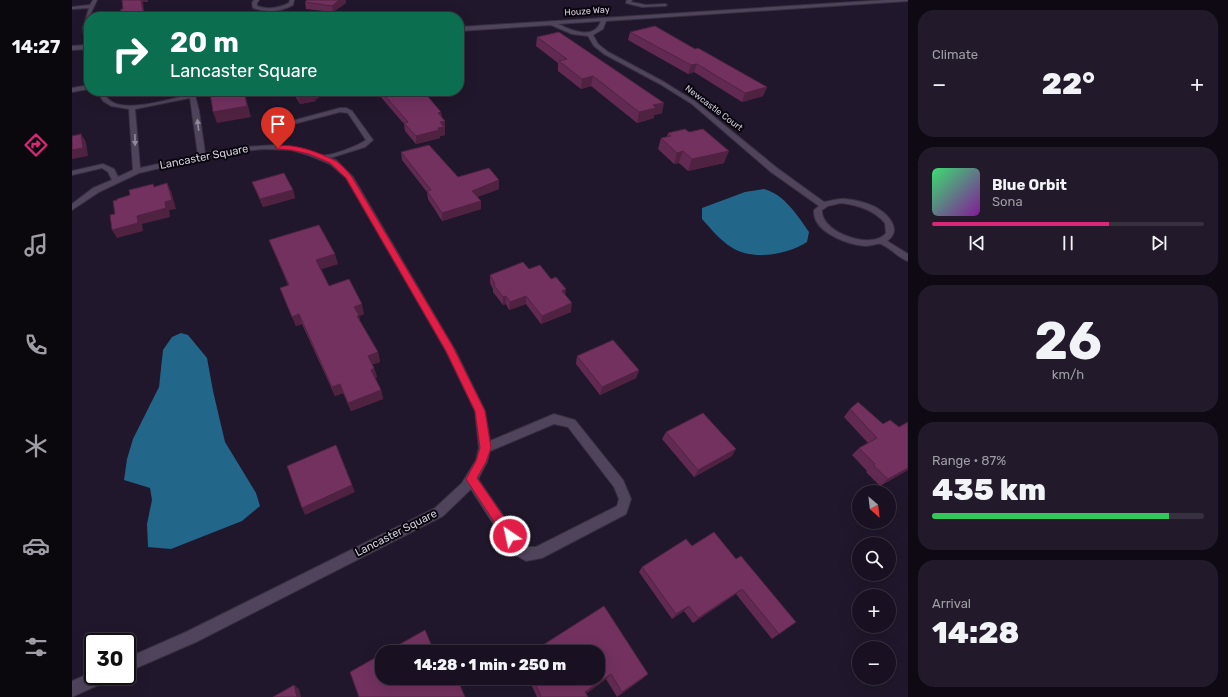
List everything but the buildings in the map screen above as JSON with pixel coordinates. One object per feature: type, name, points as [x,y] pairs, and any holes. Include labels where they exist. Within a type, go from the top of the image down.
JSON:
[{"type":"street","points":[[77,0],[72,9],[91,9]]},
{"type":"street","points":[[90,12],[95,0]]},
{"type":"street","points":[[257,0],[254,3],[255,7],[269,10],[287,6],[291,4],[292,0]]},
{"type":"street","points":[[630,0],[628,2],[635,5],[669,7]]},
{"type":"street","points":[[659,0],[678,14]]},
{"type":"street","name":"Houze Way","points":[[464,29],[908,0]]},
{"type":"street","points":[[781,2],[790,7]]},
{"type":"street","points":[[551,23],[574,33],[590,35],[601,28],[604,19]]},
{"type":"street","name":"Newcastle Court","points":[[590,35],[596,45],[606,53],[662,83],[694,103],[774,170],[823,205]]},
{"type":"street","points":[[72,48],[84,47]]},
{"type":"street","points":[[72,84],[84,86]]},
{"type":"street","points":[[72,90],[84,87]]},
{"type":"street","points":[[103,96],[105,100],[113,104],[132,108],[179,96]]},
{"type":"street","points":[[192,96],[196,111],[202,156]]},
{"type":"street","points":[[132,108],[137,171]]},
{"type":"street","points":[[278,148],[279,146],[274,130],[275,126],[340,110],[350,112],[370,140],[368,144],[324,158]]},
{"type":"street","name":"Lancaster Square","points":[[72,208],[96,190],[137,171],[202,156],[245,149],[291,148],[311,153],[333,162],[349,177],[450,350],[480,411],[485,448],[481,462],[466,487],[439,512],[191,636],[136,661]]},
{"type":"street","points":[[72,173],[103,166],[111,171],[116,180]]},
{"type":"street","points":[[831,202],[847,202],[864,206],[875,211],[884,217],[890,224],[891,231],[889,237],[882,241],[873,244],[861,243],[837,236],[827,230],[821,223],[818,216],[818,210],[823,205],[831,202]]},
{"type":"street","points":[[882,241],[908,258]]},
{"type":"street","points":[[471,479],[517,548],[526,554],[537,553],[622,510],[625,499],[619,484],[571,423],[554,419],[485,448]]},
{"type":"street","points":[[72,689],[84,684]]},
{"type":"water","points":[[764,189],[778,196],[790,206],[809,232],[807,242],[799,247],[780,253],[769,255],[749,254],[731,247],[702,219],[702,208],[745,192]]},
{"type":"water","points":[[181,333],[188,335],[207,358],[225,442],[256,493],[260,506],[242,521],[171,549],[148,547],[147,524],[152,500],[150,488],[124,480],[127,459],[133,439],[159,387],[163,350],[172,337]]},
{"type":"route","points":[[278,148],[291,148],[311,153],[333,162],[349,177],[450,350],[480,411],[485,448],[481,462],[471,479],[510,536]]}]
